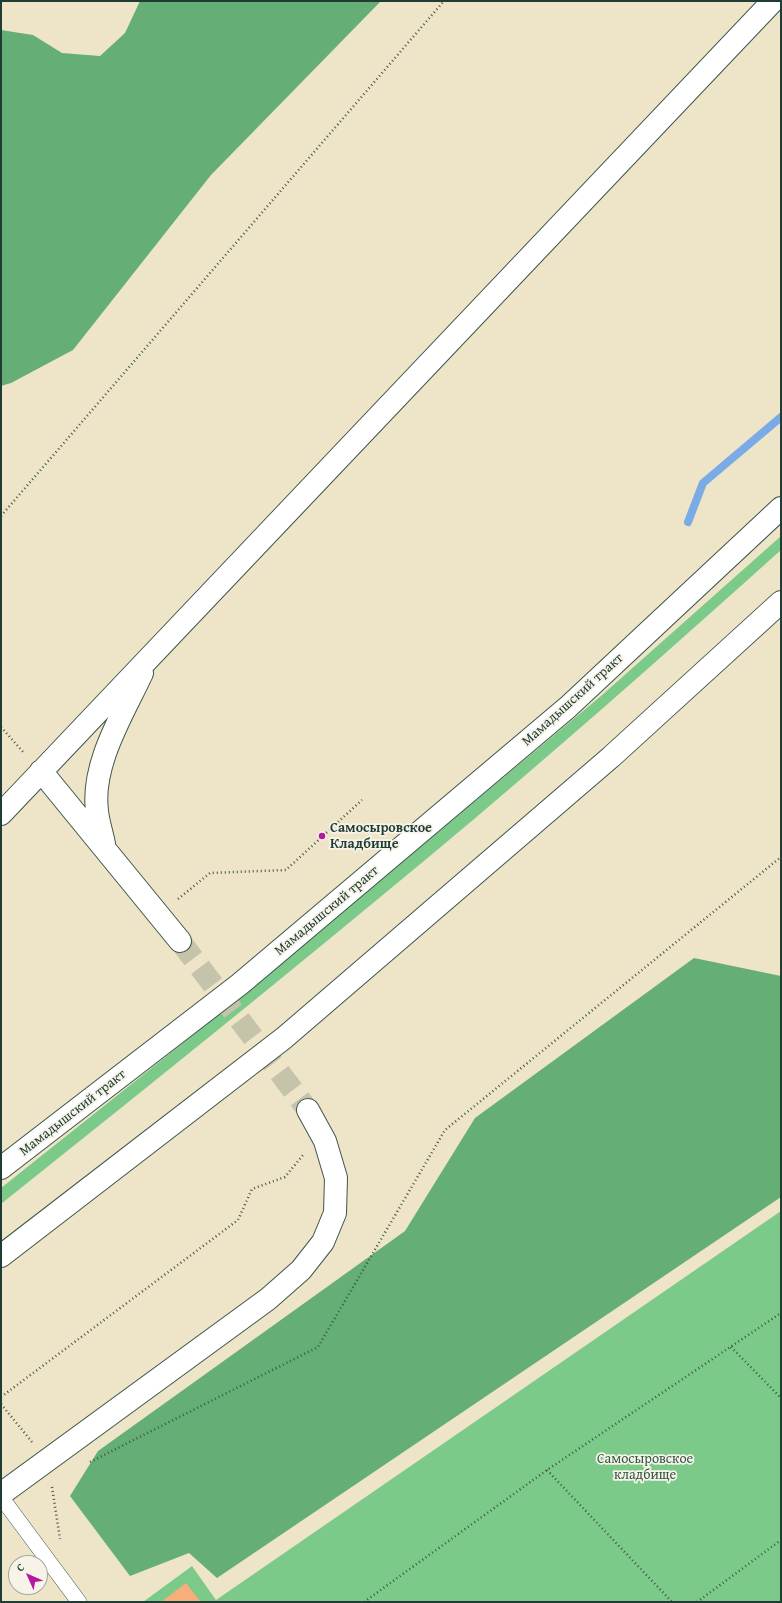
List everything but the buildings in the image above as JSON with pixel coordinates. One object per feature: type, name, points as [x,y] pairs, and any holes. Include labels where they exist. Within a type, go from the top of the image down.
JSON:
[{"type":"street","points":[[1,814],[773,1]]},
{"type":"street","name":"Мамадышский тракт","points":[[1,1168],[240,984],[532,737],[568,706],[781,508]]},
{"type":"street","points":[[1,1256],[284,1038],[611,757],[781,602]]},
{"type":"street","points":[[106,849],[96,811],[97,778],[107,747],[151,656]]},
{"type":"street","points":[[41,771],[180,941]]},
{"type":"street","points":[[1,1494],[268,1299],[301,1270],[323,1242],[335,1213],[336,1178],[325,1141],[308,1110]]},
{"type":"lane","points":[[1,1497],[79,1602]]},
{"type":"path","points":[[1,516],[444,1]]},
{"type":"path","points":[[1,727],[41,771]]},
{"type":"path","points":[[210,874],[286,870],[362,800]]},
{"type":"path","points":[[87,1463],[318,1347],[445,1130],[781,857]]},
{"type":"path","points":[[1,1397],[238,1220],[252,1189],[285,1177],[303,1156],[300,1150]]},
{"type":"path","points":[[364,1602],[547,1470],[781,1313]]},
{"type":"path","points":[[731,1347],[781,1398]]},
{"type":"path","points":[[1,1404],[47,1460],[60,1541]]},
{"type":"path","points":[[547,1470],[672,1602]]},
{"type":"path","points":[[697,1602],[781,1540]]},
{"type":"green space","points":[[140,1],[381,1],[211,175],[73,350],[11,383],[1,386],[1,30],[33,35],[62,53],[100,56],[125,33]]},
{"type":"green space","points":[[781,536],[781,550],[519,781],[323,944],[1,1204],[1,1188],[188,1039],[601,696]]},
{"type":"green space","points":[[694,958],[781,976],[781,1197],[217,1578],[189,1553],[130,1576],[70,1496],[98,1451],[405,1231],[475,1118]]},
{"type":"green space","name":"Самосыровское кладбище","points":[[781,1211],[781,1602],[143,1602],[192,1566],[216,1600]]},
{"type":"waterway","points":[[688,522],[703,483],[781,417]]},
{"type":"tunnel","points":[[180,941],[308,1110]]},
{"type":"place","name":"Самосыровское Кладбище","points":[[322,836]]}]
